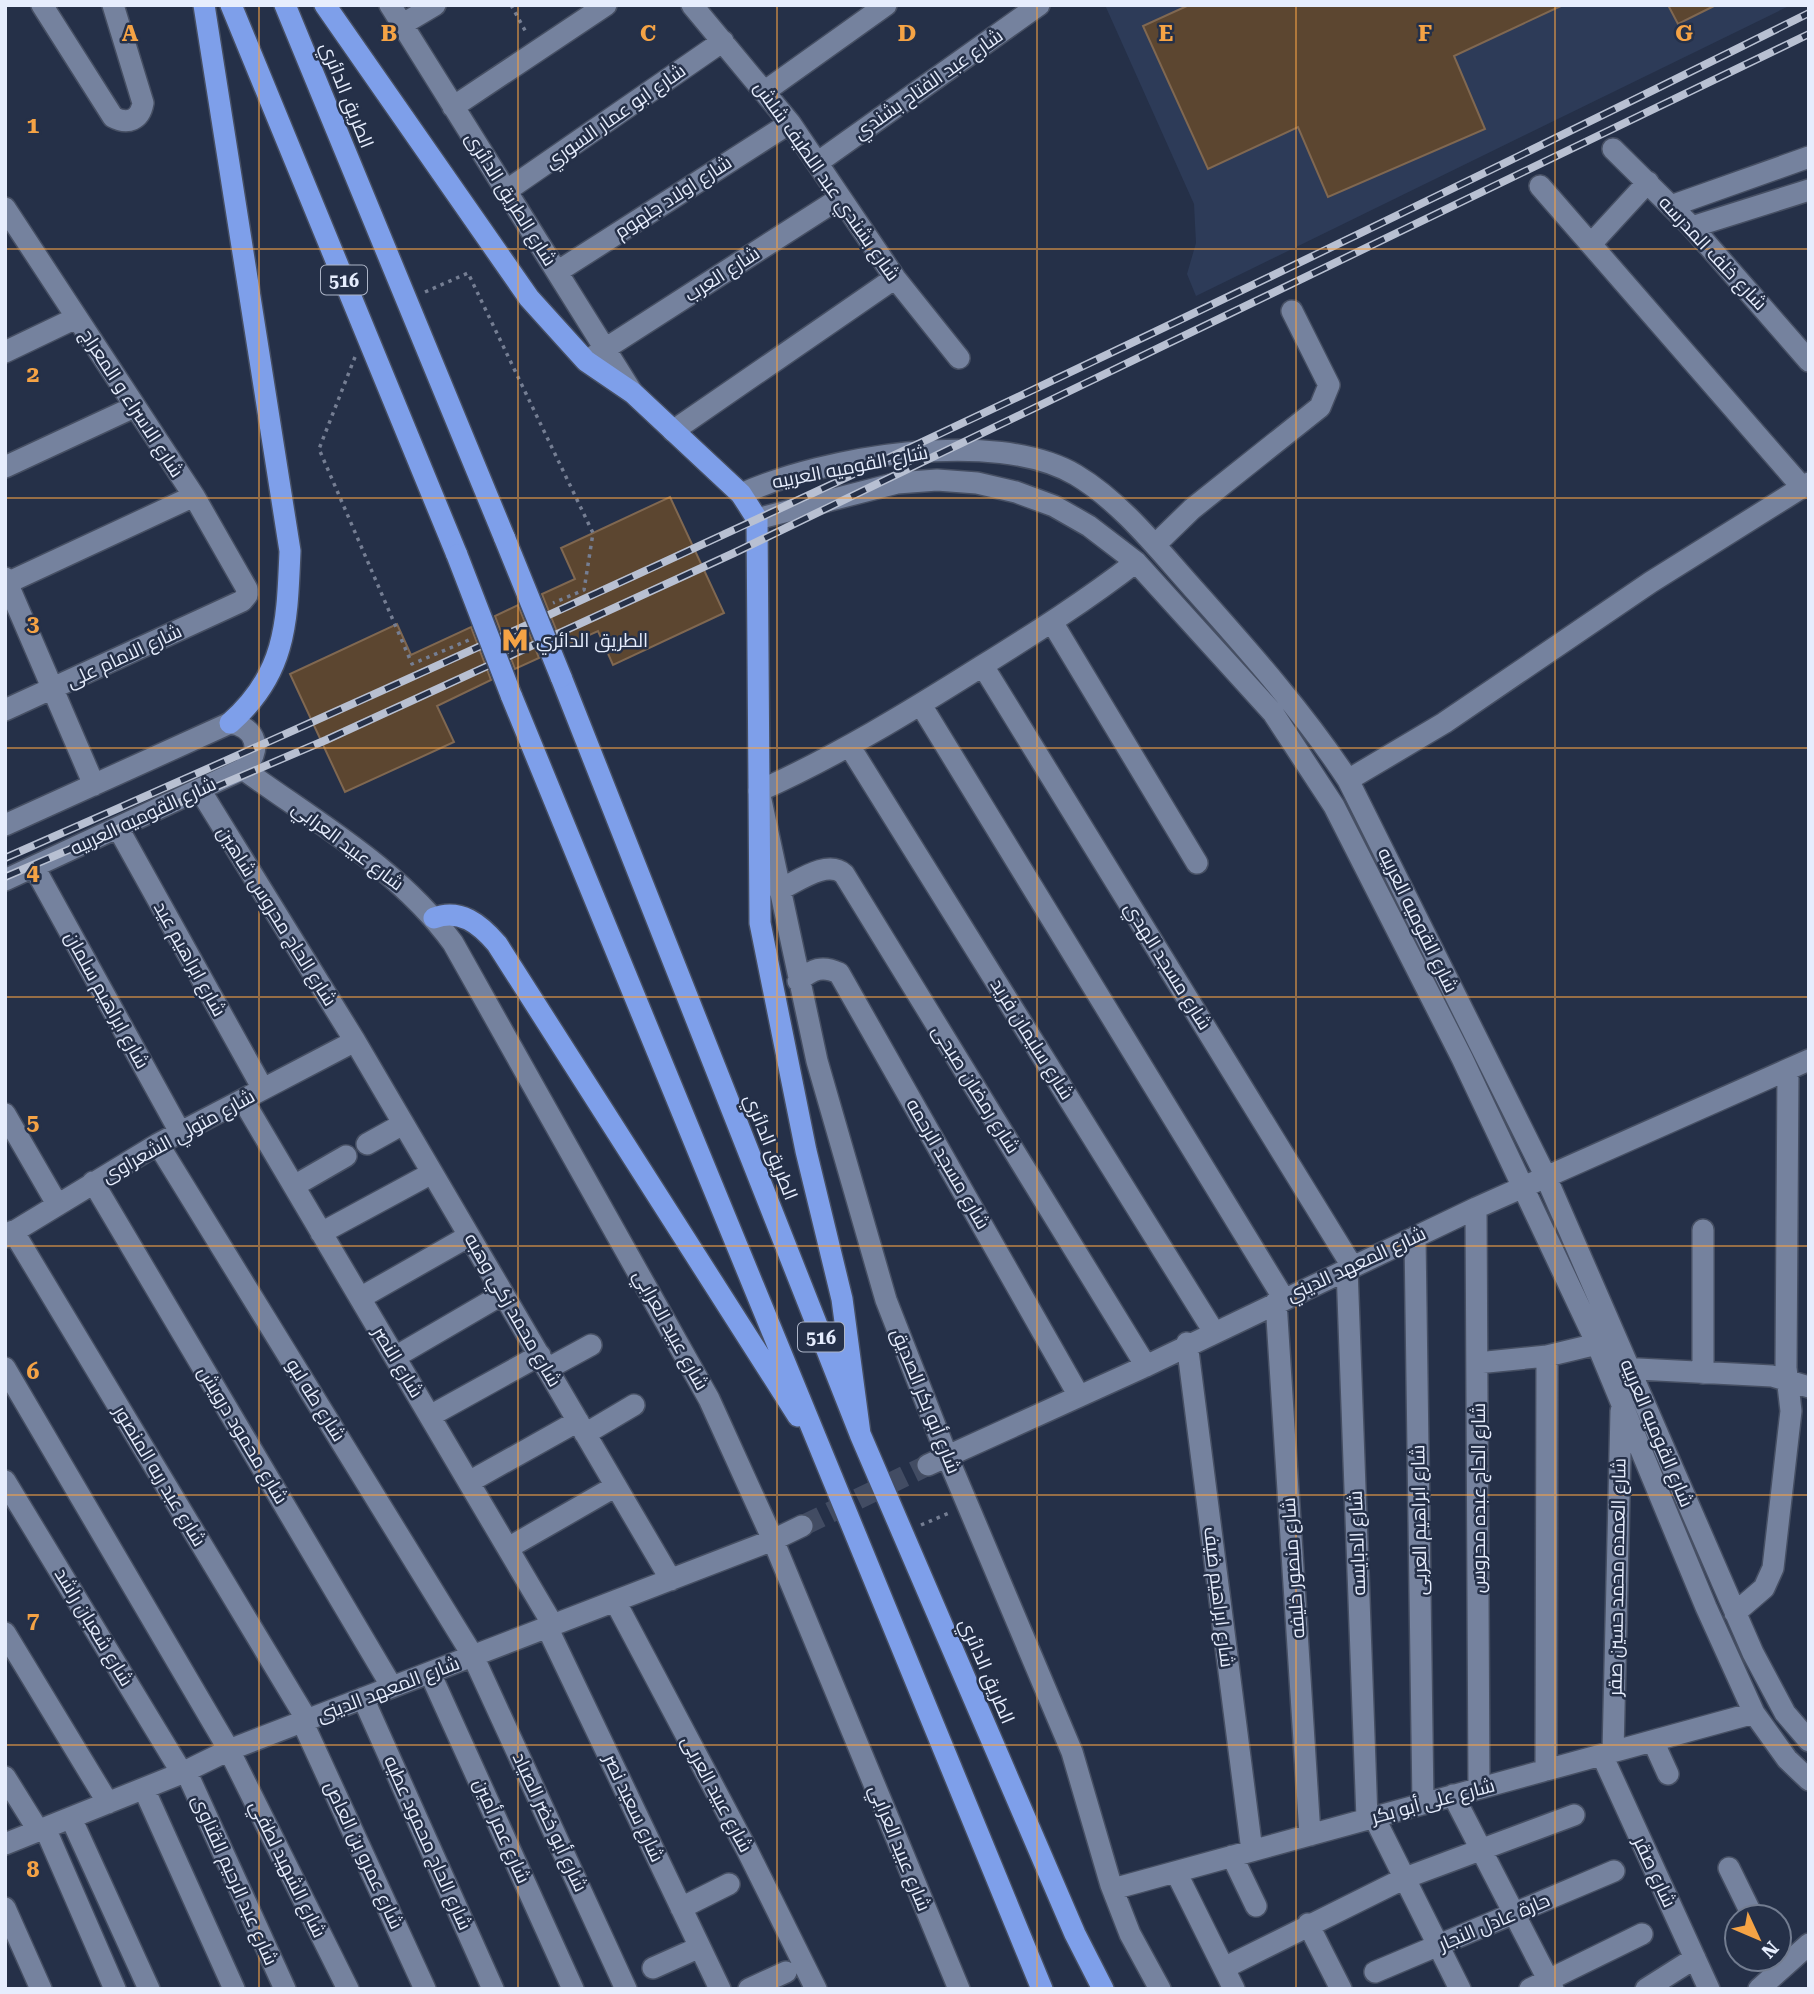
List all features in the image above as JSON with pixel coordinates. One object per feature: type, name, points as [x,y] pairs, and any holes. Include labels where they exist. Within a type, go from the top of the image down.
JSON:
[{"type":"highway","points":[[204,5],[290,551],[288,608],[280,651],[261,690],[230,723]]},
{"type":"highway","name":"516","points":[[231,5],[457,555],[511,695],[833,1474],[1027,1958],[1042,1989]]},
{"type":"highway","name":"الطريق الدائري","points":[[285,5],[561,677],[860,1434],[1076,1934],[1103,1989]]},
{"type":"highway","points":[[325,5],[529,298],[586,361],[633,393],[741,494],[757,519],[760,923],[806,1151],[842,1299],[860,1434]]},
{"type":"highway","points":[[433,918],[446,913],[461,916],[475,922],[497,944],[667,1214],[738,1318],[833,1474]]},
{"type":"street","points":[[41,5],[113,117],[122,122],[133,120],[141,113],[143,103],[113,5]]},
{"type":"street","name":"شارع الطريق الدائرى","points":[[390,5],[633,393]]},
{"type":"street","points":[[402,24],[435,5]]},
{"type":"street","points":[[453,107],[606,5]]},
{"type":"street","name":"شارع بشندي عبد اللطيف شلش","points":[[692,5],[790,123],[895,278],[959,358]]},
{"type":"street","points":[[764,92],[886,5]]},
{"type":"street","name":"شارع عبد الفتاح بشندي","points":[[817,163],[1039,5]]},
{"type":"street","name":"شارع ابو عمار السوري","points":[[506,191],[723,41]]},
{"type":"street","name":"شارع اولاد جلهوم","points":[[557,272],[790,123]]},
{"type":"street","name":"شارع خلف المدرسه","points":[[1613,149],[1692,227],[1809,361]]},
{"type":"street","points":[[1671,206],[1809,157]]},
{"type":"street","points":[[1591,244],[1648,182]]},
{"type":"street","points":[[1348,780],[1444,723],[1651,582],[1805,485],[1540,186]]},
{"type":"street","points":[[1692,227],[1809,190]]},
{"type":"street","name":"شارع العرب","points":[[586,361],[840,198]]},
{"type":"street","name":"شارع الاسراء و المعراج","points":[[5,208],[15,241],[76,318],[194,496],[247,590],[242,601]]},
{"type":"street","points":[[673,431],[895,278]]},
{"type":"street","points":[[1155,545],[1192,509],[1320,407],[1329,385],[1292,312]]},
{"type":"street","points":[[5,352],[76,318]]},
{"type":"street","points":[[5,467],[134,407]]},
{"type":"street","name":"شارع القوميه العربيه","points":[[741,494],[773,480],[896,454],[976,449],[1043,461],[1077,475],[1116,506],[1155,545],[1311,727],[1348,780],[1546,1177],[1735,1613],[1785,1713],[1809,1741]]},
{"type":"street","name":"شارع القوميه العربيه","points":[[757,519],[897,483],[937,480],[977,483],[1016,492],[1054,506],[1089,526],[1136,562],[1273,713],[1316,774],[1370,873],[1522,1186],[1597,1344],[1706,1607],[1754,1713],[1787,1759],[1809,1780]]},
{"type":"street","points":[[94,785],[6,581],[194,496]]},
{"type":"street","points":[[758,791],[850,747],[921,705],[1052,622],[1136,562]]},
{"type":"street","name":"شارع الامام على","points":[[5,710],[242,601]]},
{"type":"street","points":[[1052,622],[1197,863]]},
{"type":"street","name":"شارع مسجد الهدي","points":[[983,666],[1350,1267]]},
{"type":"street","points":[[921,705],[1280,1300]]},
{"type":"street","points":[[5,825],[230,723],[250,731],[255,741],[255,752],[243,769]]},
{"type":"street","name":"شارع سليمان فريد","points":[[850,747],[1214,1332]]},
{"type":"street","name":"شارع القوميه العربيه","points":[[5,880],[243,769]]},
{"type":"street","name":"شارع عبيد العرابي","points":[[243,769],[389,874],[433,918],[453,943],[709,1399],[773,1540],[959,1989]]},
{"type":"street","name":"شارع الحاج محروس شاهين","points":[[200,790],[355,1041]]},
{"type":"street","name":"شارع أبو بكر الصديق","points":[[758,791],[817,1061],[886,1300],[937,1461],[1072,1752],[1113,1889],[1130,1934],[1160,1989]]},
{"type":"street","name":"شارع ابراهيم عيد","points":[[118,828],[263,1090]]},
{"type":"street","name":"شارع ابراهيم سلمان","points":[[34,867],[180,1132]]},
{"type":"street","name":"شارع رمضان صبحى","points":[[779,890],[827,868],[836,868],[844,874],[1146,1366]]},
{"type":"street","name":"شارع مسجد الرحمه","points":[[798,981],[812,970],[826,967],[839,973],[1079,1396]]},
{"type":"street","name":"شارع متولي الشعراوى","points":[[9,1234],[158,1144],[355,1041]]},
{"type":"street","name":"شارع محمد زكي وهبه","points":[[355,1041],[671,1580]]},
{"type":"street","name":"شارع المعهد الديني","points":[[937,1461],[1146,1366],[1187,1343],[1522,1186],[1809,1060]]},
{"type":"street","points":[[1735,1613],[1764,1588],[1773,1568],[1791,1411],[1786,1379],[1788,1070]]},
{"type":"street","name":"شارع النصر","points":[[243,1100],[508,1548],[550,1626]]},
{"type":"street","points":[[5,1114],[57,1203]]},
{"type":"street","points":[[368,1144],[403,1124]]},
{"type":"street","name":"شارع طه لبو","points":[[158,1144],[473,1656]]},
{"type":"street","points":[[294,1186],[346,1156]]},
{"type":"street","points":[[321,1233],[432,1173]]},
{"type":"street","name":"شارع محمود درويش","points":[[93,1182],[392,1687]]},
{"type":"street","name":"شارع الحاج عبده محروس","points":[[1476,1208],[1479,1788]]},
{"type":"street","points":[[1703,1230],[1703,1373]]},
{"type":"street","name":"شارع عبد ربه المنصور","points":[[9,1234],[305,1721]]},
{"type":"street","points":[[360,1298],[469,1236]]},
{"type":"street","name":"شارع ابراهيم العربى","points":[[1415,1237],[1423,1804]]},
{"type":"street","name":"شارع الدبايسه","points":[[1350,1267],[1371,1818]]},
{"type":"street","points":[[396,1357],[503,1294]]},
{"type":"street","name":"شارع منصور خليفه","points":[[1280,1300],[1310,1835]]},
{"type":"street","name":"شارع ابراهيم ضيف","points":[[1187,1343],[1242,1854],[1256,1906]]},
{"type":"street","points":[[1477,1363],[1547,1356],[1597,1344]]},
{"type":"street","points":[[430,1416],[543,1362],[591,1345]]},
{"type":"street","points":[[1546,1770],[1547,1356]]},
{"type":"street","name":"شارع الشهيد لطفي","points":[[5,1368],[229,1750],[348,1989]]},
{"type":"street","points":[[1607,1368],[1772,1376],[1809,1387]]},
{"type":"street","name":"شارع العمده محمد حسين صقر","points":[[1607,1754],[1621,1402]]},
{"type":"street","points":[[469,1482],[581,1427],[634,1405]]},
{"type":"street","name":"شارع شعبان راشد","points":[[5,1481],[184,1772]]},
{"type":"street","points":[[508,1548],[616,1486]]},
{"type":"street","points":[[773,1540],[802,1526]]},
{"type":"street","name":"شارع المعهد الدينى","points":[[5,1844],[144,1789],[229,1750],[773,1540]]},
{"type":"street","name":"شارع عبيد العربى","points":[[615,1601],[747,1850],[816,1989]]},
{"type":"street","name":"شارع سعيد نصر","points":[[550,1626],[720,1989]]},
{"type":"street","points":[[5,1633],[108,1802]]},
{"type":"street","name":"شارع أبو خضر الصياد","points":[[473,1656],[626,1989]]},
{"type":"street","name":"شارع عمر أمين","points":[[430,1673],[573,1989]]},
{"type":"street","name":"شارع الحاج محمود عطيه","points":[[363,1698],[493,1989]]},
{"type":"street","name":"شارع على أبو بكر","points":[[1113,1889],[1754,1713]]},
{"type":"street","name":"شارع عمرو بن العاص","points":[[305,1721],[425,1989]]},
{"type":"street","points":[[1653,1741],[1668,1774]]},
{"type":"street","name":"شارع صقر","points":[[1607,1754],[1709,1989]]},
{"type":"street","name":"شارع عبد الرحيم القناوى","points":[[184,1772],[285,1989]]},
{"type":"street","points":[[5,1777],[42,1829],[115,1989]]},
{"type":"street","points":[[144,1789],[234,1989]]},
{"type":"street","points":[[1453,1796],[1514,1913],[1544,1986],[1642,1934]]},
{"type":"street","points":[[1224,1968],[1405,1878],[1574,1815]]},
{"type":"street","points":[[71,1818],[149,1989]]},
{"type":"street","points":[[1371,1818],[1405,1878],[1460,1989]]},
{"type":"street","points":[[1729,1868],[1746,1903]]},
{"type":"street","name":"حارة عادل النجار","points":[[1375,1972],[1614,1871]]},
{"type":"street","points":[[1176,1872],[1234,1989]]},
{"type":"street","points":[[681,1908],[729,1884]]},
{"type":"street","points":[[5,1908],[41,1989]]},
{"type":"street","points":[[1308,1924],[1341,1989]]},
{"type":"street","points":[[653,1968],[700,1947]]},
{"type":"street","points":[[1646,1989],[1695,1958]]},
{"type":"street","points":[[749,1989],[786,1972]]},
{"type":"street","points":[[1759,1989],[1771,1973]]},
{"type":"path","points":[[511,5],[538,52]]},
{"type":"path","points":[[407,300],[468,273],[593,533]]},
{"type":"path","points":[[365,331],[319,449],[397,624]]},
{"type":"path","points":[[902,1534],[961,1508]]},
{"type":"shaded area","points":[[1105,5],[1791,5],[1196,296],[1187,274],[1196,243],[1194,204]]},
{"type":"building","points":[[1189,5],[1563,5],[1454,56],[1485,129],[1328,197],[1298,127],[1208,169],[1143,26]]},
{"type":"building","points":[[1668,5],[1716,5],[1678,24]]},
{"type":"building","points":[[670,497],[724,613],[613,665],[598,631],[563,647],[542,594],[575,579],[561,548]]},
{"type":"building","points":[[518,605],[539,658],[515,669],[495,616]]},
{"type":"building","points":[[397,624],[411,655],[471,627],[491,680],[437,706],[454,742],[345,792],[290,674]]},
{"type":"tunnel","points":[[802,1526],[928,1465]]},
{"type":"railway","points":[[5,858],[460,655],[912,447],[1362,232],[1809,13]]},
{"type":"railway","points":[[5,877],[326,740],[734,553],[1809,34]]},
{"type":"place","name":"الطريق الدائري","points":[[515,640]]}]
